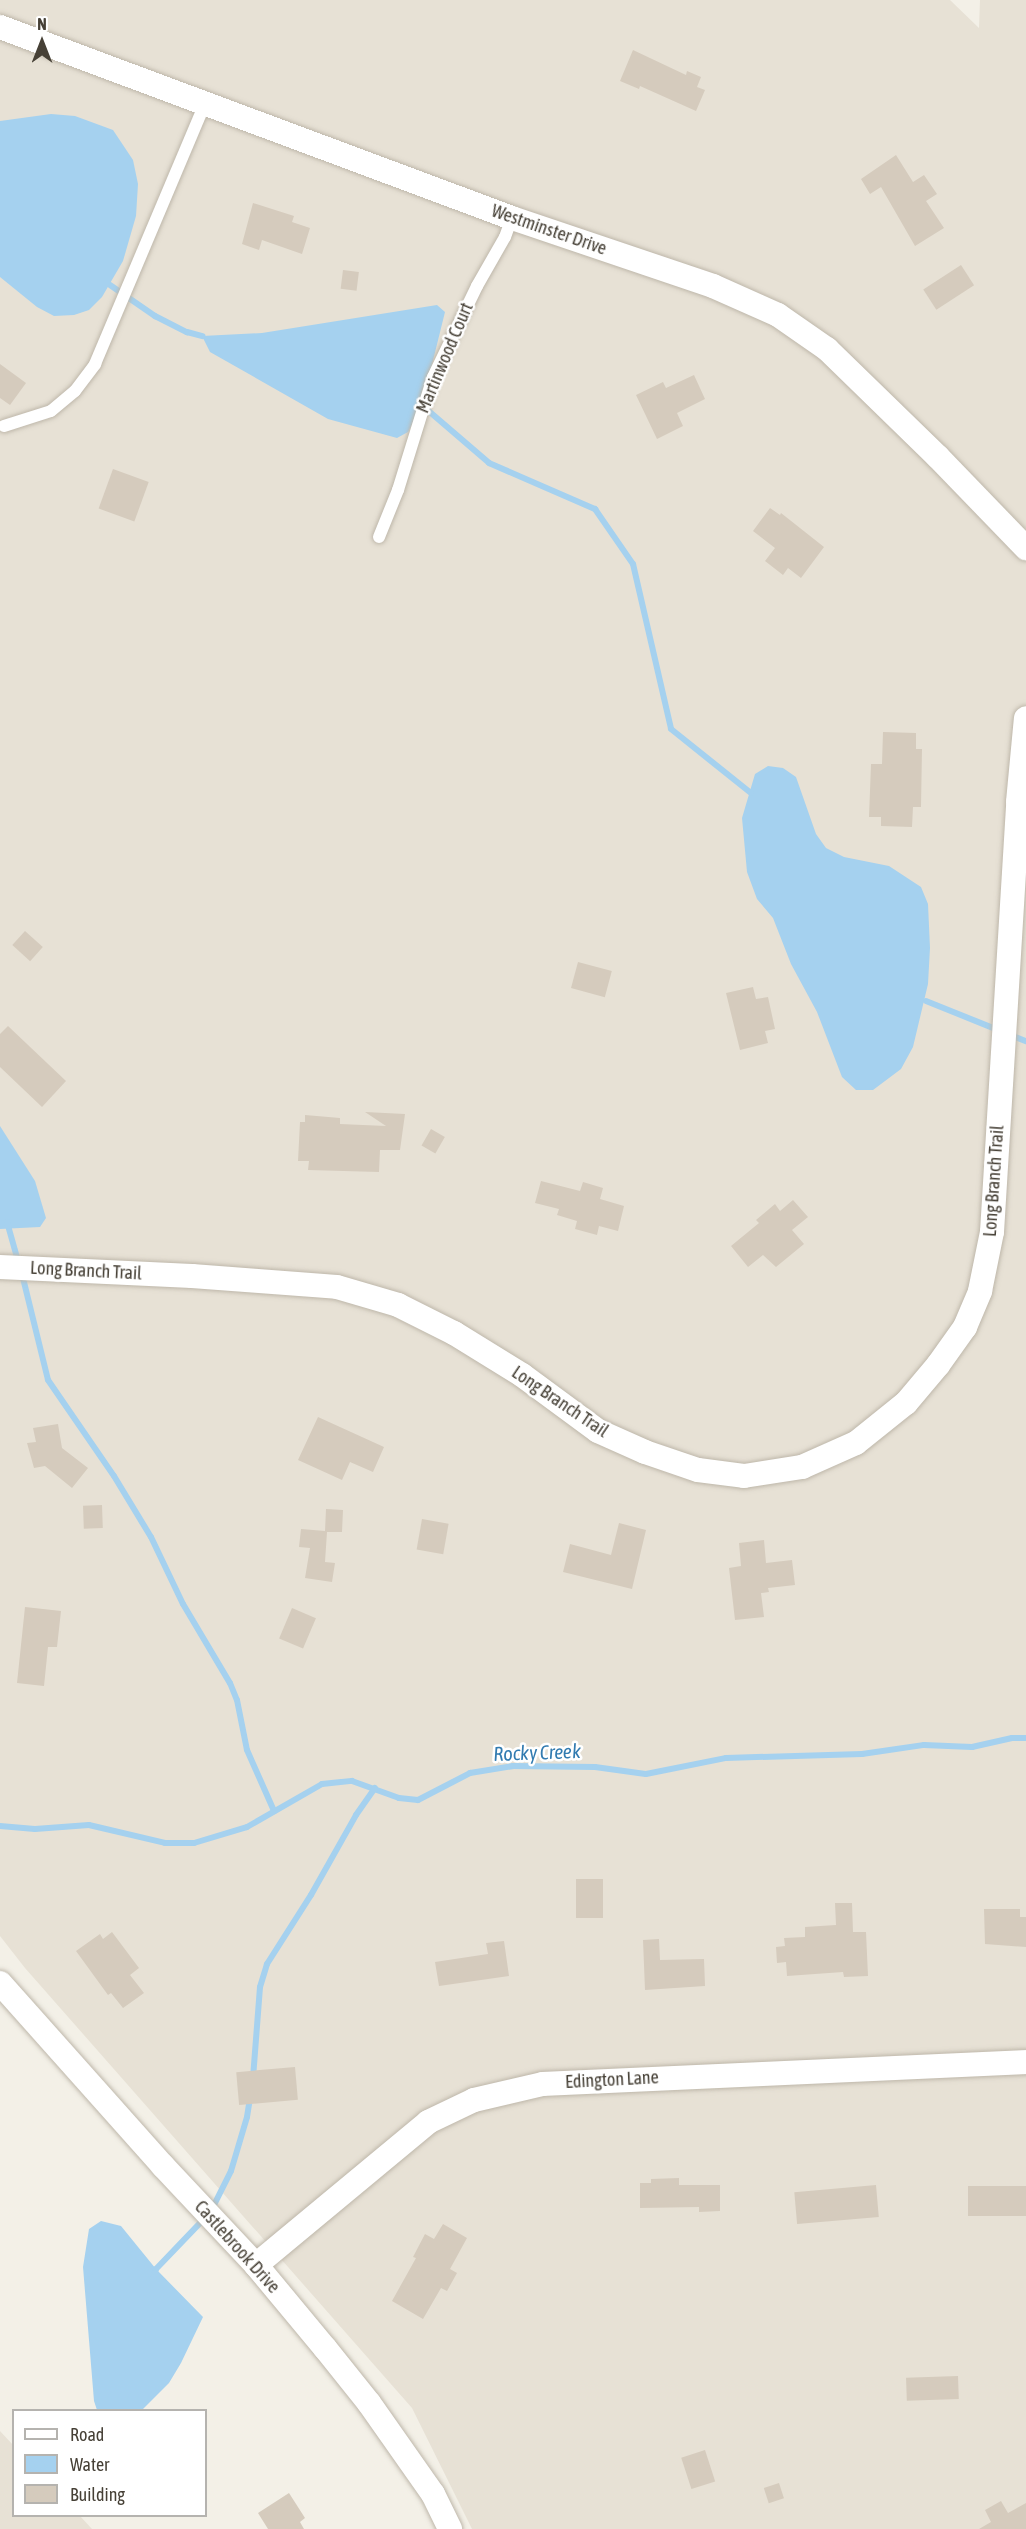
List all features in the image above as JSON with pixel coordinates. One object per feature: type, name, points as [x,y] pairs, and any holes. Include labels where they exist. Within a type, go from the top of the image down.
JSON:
[{"type":"street","name":"Westminster Drive","points":[[0,27],[512,218],[713,286],[778,315],[827,350],[938,457],[1026,548]]},
{"type":"street","name":"Long Branch Trail","points":[[0,1267],[192,1276],[337,1287],[398,1305],[454,1333],[522,1375],[598,1431],[645,1452],[698,1470],[744,1476],[802,1467],[856,1443],[906,1403],[938,1365],[965,1327],[980,1291],[992,1232],[1018,802],[1026,718]]},
{"type":"street","name":"Castlebrook Drive","points":[[0,1983],[163,2166],[256,2265],[369,2403],[433,2494],[450,2529]]},
{"type":"street","name":"Edington Lane","points":[[256,2265],[428,2122],[474,2100],[543,2084],[1026,2062]]},
{"type":"lane","points":[[4,426],[51,411],[75,391],[95,364],[205,104]]},
{"type":"lane","name":"Martinwood Court","points":[[379,537],[398,490],[433,377],[477,286],[505,237],[512,218]]},
{"type":"shaded area","points":[[0,0],[950,0],[979,28],[980,0],[1026,0],[1026,2529],[472,2529],[412,2408],[25,1968],[0,1936]]},
{"type":"shaded area","points":[[0,2431],[12,2444],[12,2517],[81,2517],[92,2529],[0,2529]]},
{"type":"water","points":[[51,114],[75,116],[113,130],[133,160],[138,184],[136,216],[123,261],[102,297],[89,310],[74,315],[54,316],[37,307],[0,277],[0,121]]},
{"type":"water","points":[[437,305],[445,312],[422,405],[408,432],[397,438],[328,419],[210,352],[202,336],[262,333]]},
{"type":"water","points":[[768,766],[783,768],[796,777],[816,834],[826,848],[844,857],[889,866],[921,887],[928,904],[930,948],[928,984],[913,1047],[901,1069],[873,1090],[856,1090],[842,1077],[817,1012],[791,964],[773,918],[757,899],[747,872],[742,818],[755,774]]},
{"type":"water","points":[[0,1126],[35,1181],[46,1218],[40,1227],[0,1229]]},
{"type":"water","points":[[101,2221],[121,2226],[156,2269],[203,2317],[169,2383],[143,2409],[97,2409],[94,2401],[83,2267],[89,2229]]},
{"type":"building","points":[[633,50],[686,75],[687,71],[701,77],[697,87],[705,90],[696,111],[640,86],[639,89],[620,81]]},
{"type":"building","points":[[896,155],[913,182],[924,175],[937,194],[926,201],[944,228],[915,246],[881,187],[870,194],[861,179]]},
{"type":"building","points":[[253,203],[294,216],[292,222],[310,228],[302,254],[262,240],[259,250],[242,244]]},
{"type":"building","points":[[961,265],[974,285],[936,310],[923,290]]},
{"type":"building","points":[[343,270],[359,272],[357,291],[341,289]]},
{"type":"building","points":[[0,364],[26,383],[10,405],[0,398]]},
{"type":"building","points":[[694,375],[705,399],[677,413],[683,426],[657,439],[636,395],[663,382],[666,388]]},
{"type":"building","points":[[113,469],[149,482],[134,521],[99,508]]},
{"type":"building","points":[[770,508],[780,515],[781,513],[824,547],[801,578],[788,568],[783,575],[765,561],[775,548],[753,531]]},
{"type":"building","points":[[883,732],[916,733],[916,749],[922,749],[921,807],[913,807],[912,827],[881,826],[881,817],[869,817],[871,764],[882,764]]},
{"type":"building","points":[[25,931],[43,947],[30,961],[12,945]]},
{"type":"building","points":[[578,962],[612,971],[605,997],[571,988]]},
{"type":"building","points":[[753,987],[756,999],[768,997],[775,1029],[765,1031],[768,1043],[740,1050],[726,993]]},
{"type":"building","points":[[8,1026],[66,1081],[42,1107],[0,1067],[0,1034]]},
{"type":"building","points":[[365,1112],[405,1114],[400,1150],[380,1150],[379,1172],[308,1170],[309,1161],[298,1161],[300,1122],[305,1122],[305,1115],[340,1118],[340,1124],[386,1126]]},
{"type":"building","points":[[431,1129],[445,1137],[435,1153],[422,1145]]},
{"type":"building","points":[[541,1181],[580,1191],[583,1182],[603,1188],[600,1199],[624,1206],[618,1231],[599,1226],[597,1235],[575,1229],[577,1221],[557,1215],[559,1209],[535,1203]]},
{"type":"building","points":[[793,1200],[808,1217],[792,1230],[804,1244],[776,1267],[763,1255],[748,1267],[731,1246],[759,1223],[756,1220],[775,1204],[780,1211]]},
{"type":"building","points":[[318,1417],[384,1447],[373,1472],[350,1462],[342,1480],[298,1460]]},
{"type":"building","points":[[58,1424],[62,1448],[88,1468],[72,1488],[45,1466],[34,1468],[27,1443],[36,1442],[33,1428]]},
{"type":"building","points":[[102,1505],[103,1528],[84,1529],[83,1506]]},
{"type":"building","points":[[326,1509],[343,1510],[342,1532],[327,1532],[325,1562],[335,1563],[332,1582],[305,1578],[310,1548],[299,1547],[301,1529],[325,1531]]},
{"type":"building","points":[[422,1519],[449,1524],[443,1554],[417,1550]]},
{"type":"building","points":[[619,1523],[646,1530],[632,1589],[563,1572],[570,1544],[611,1555]]},
{"type":"building","points":[[764,1540],[766,1563],[792,1560],[795,1585],[768,1588],[769,1592],[761,1593],[764,1617],[735,1620],[729,1568],[741,1566],[739,1543]]},
{"type":"building","points":[[25,1607],[61,1611],[57,1647],[48,1647],[44,1686],[17,1683]]},
{"type":"building","points":[[292,1608],[316,1618],[303,1649],[279,1638]]},
{"type":"building","points":[[576,1879],[603,1879],[603,1918],[576,1918]]},
{"type":"building","points":[[835,1903],[852,1903],[853,1932],[866,1932],[868,1976],[844,1977],[843,1972],[787,1976],[786,1962],[777,1963],[776,1947],[785,1946],[784,1938],[805,1937],[805,1927],[836,1925]]},
{"type":"building","points":[[984,1909],[1020,1909],[1020,1917],[1026,1917],[1026,1947],[985,1944]]},
{"type":"building","points":[[112,1932],[139,1968],[130,1975],[144,1993],[123,2008],[111,1993],[108,1995],[76,1951],[100,1934],[103,1939]]},
{"type":"building","points":[[659,1939],[660,1960],[704,1959],[705,1986],[645,1990],[643,1940]]},
{"type":"building","points":[[504,1941],[509,1976],[439,1986],[435,1962],[488,1954],[486,1943]]},
{"type":"building","points":[[295,2067],[298,2100],[239,2105],[236,2072]]},
{"type":"building","points":[[679,2178],[679,2185],[720,2185],[720,2211],[699,2212],[699,2207],[640,2208],[640,2183],[651,2183],[651,2179]]},
{"type":"building","points":[[876,2185],[879,2217],[797,2224],[794,2192]]},
{"type":"building","points":[[968,2186],[1026,2186],[1026,2216],[968,2216]]},
{"type":"building","points":[[443,2224],[467,2238],[450,2269],[457,2273],[447,2291],[441,2288],[423,2319],[392,2301],[416,2258],[413,2257],[425,2234],[434,2239]]},
{"type":"building","points":[[958,2376],[959,2399],[907,2401],[906,2378]]},
{"type":"building","points":[[705,2450],[715,2481],[691,2489],[681,2458]]},
{"type":"building","points":[[779,2483],[784,2498],[769,2503],[764,2488]]},
{"type":"building","points":[[289,2493],[305,2518],[300,2522],[304,2529],[268,2529],[258,2513]]},
{"type":"building","points":[[1001,2501],[1008,2513],[1026,2503],[1026,2529],[979,2529],[991,2522],[985,2510]]},
{"type":"waterway","points":[[110,285],[155,316],[187,332],[202,336]]},
{"type":"waterway","points":[[424,407],[489,463],[595,509],[633,564],[671,729],[751,793]]},
{"type":"waterway","points":[[926,1001],[998,1030]]},
{"type":"waterway","points":[[1010,1035],[1026,1041]]},
{"type":"waterway","points":[[7,1222],[18,1261]]},
{"type":"waterway","points":[[22,1274],[48,1380],[114,1476],[151,1537],[183,1604],[230,1683],[237,1700],[247,1750],[274,1811]]},
{"type":"waterway","name":"Rocky Creek","points":[[0,1826],[35,1829],[89,1825],[165,1843],[194,1843],[247,1827],[322,1784],[352,1781],[399,1798],[418,1800],[470,1773],[513,1766],[595,1767],[646,1774],[726,1758],[862,1754],[924,1745],[972,1747],[1012,1738],[1026,1738]]},
{"type":"waterway","points":[[253,2078],[260,1987],[267,1964],[311,1895],[356,1815],[375,1788]]},
{"type":"waterway","points":[[212,2209],[231,2171],[247,2117],[250,2097]]},
{"type":"waterway","points":[[154,2276],[156,2269],[204,2219]]}]
